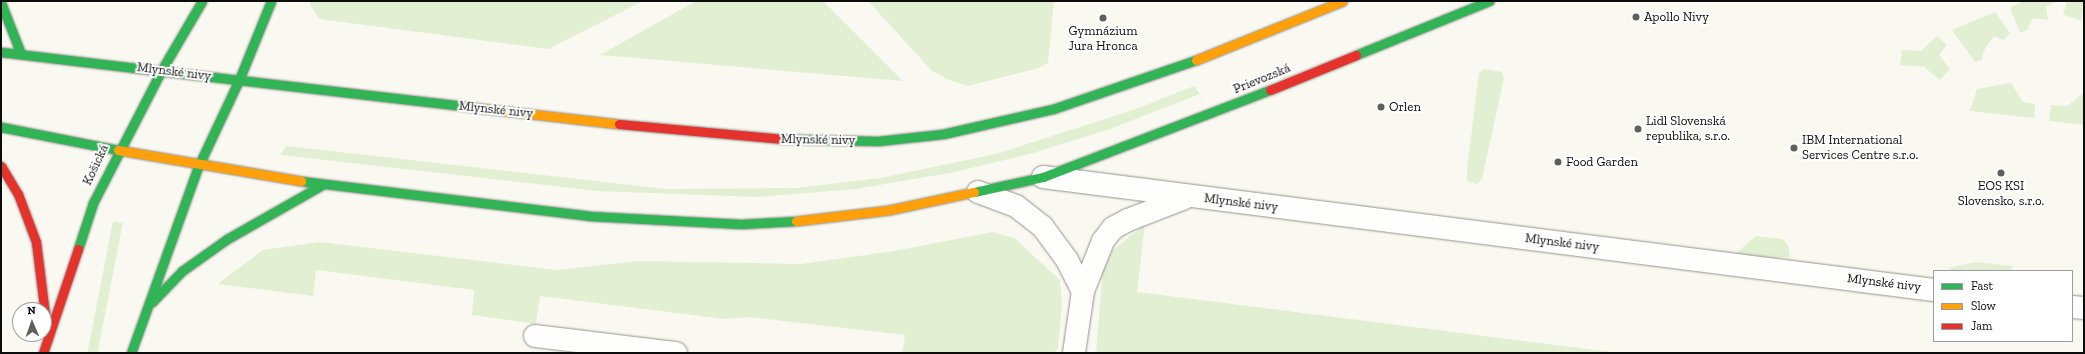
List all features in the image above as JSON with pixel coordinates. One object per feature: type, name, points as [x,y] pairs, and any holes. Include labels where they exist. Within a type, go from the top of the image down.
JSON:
[{"type":"main road","name":"Košická","points":[[52,326],[93,203],[118,150],[161,71],[202,1]]},
{"type":"main road","points":[[131,353],[198,167],[239,80],[271,1]]},
{"type":"main road","points":[[1305,9],[1343,1]]},
{"type":"main road","name":"Prievozská","points":[[1043,176],[1176,128],[1489,1]]},
{"type":"main road","points":[[1,3],[21,54]]},
{"type":"main road","name":"Mlynské nivy","points":[[1,52],[680,131],[811,141],[878,141],[944,134],[991,125],[1053,109],[1154,76],[1305,9]]},
{"type":"main road","name":"Mlynské nivy","points":[[1,127],[198,167],[322,185],[589,216],[741,224],[817,220],[882,211],[978,192],[1043,176]]},
{"type":"main road","points":[[1,166],[18,194],[36,242],[44,302]]},
{"type":"main road","points":[[147,307],[182,271],[227,239],[322,185]]},
{"type":"main road","name":"Košická","points":[[43,353],[47,342]]},
{"type":"street","name":"Mlynské nivy","points":[[1043,176],[1190,197],[1933,290]]},
{"type":"street","points":[[978,192],[1016,206],[1042,226],[1067,260],[1083,291]]},
{"type":"street","name":"Mlynské nivy","points":[[1074,353],[1083,291],[1103,241],[1113,228],[1167,203],[1190,197]]},
{"type":"street","points":[[2073,307],[2084,308]]},
{"type":"street","points":[[535,336],[676,353]]},
{"type":"green space","points":[[310,1],[643,1],[548,49],[319,19],[310,5]]},
{"type":"green space","points":[[696,1],[823,1],[903,81],[600,55]]},
{"type":"green space","points":[[868,1],[1054,1],[1048,63],[1039,68],[968,86],[949,80],[932,71]]},
{"type":"green space","points":[[2023,1],[2057,1],[2046,7],[2048,20],[2033,18],[2027,30],[2020,33],[2010,8]]},
{"type":"green space","points":[[2067,1],[2084,1],[2081,21],[2063,14]]},
{"type":"green space","points":[[1995,12],[2010,33],[2004,40],[1994,36],[1983,52],[1982,60],[1975,62],[1952,30]]},
{"type":"green space","points":[[1937,36],[1947,45],[1939,55],[1950,69],[1940,80],[1924,67],[1900,65],[1902,50],[1921,51]]},
{"type":"green space","points":[[1483,69],[1502,72],[1504,78],[1482,179],[1477,184],[1467,181],[1467,169],[1479,73]]},
{"type":"green space","points":[[2011,83],[2023,102],[2035,104],[2034,118],[1970,111],[1977,89]]},
{"type":"green space","points":[[1194,86],[1200,94],[1107,130],[1033,153],[955,172],[856,189],[756,197],[597,191],[281,155],[286,146],[666,189],[796,188],[880,178],[996,154],[1133,110]]},
{"type":"green space","points":[[2084,93],[2084,125],[2049,121],[2051,105],[2067,106]]},
{"type":"green space","points":[[113,221],[123,223],[98,353],[87,353]]},
{"type":"green space","points":[[1145,224],[1137,292],[1620,353],[1096,353],[1103,268],[1113,250]]},
{"type":"green space","points":[[993,232],[1014,238],[1060,280],[1062,304],[1058,348],[1054,353],[902,353],[905,335],[748,317],[724,319],[540,296],[536,324],[472,315],[474,290],[316,270],[313,296],[218,284],[263,250],[320,242],[557,270],[637,261],[801,264],[894,251]]},
{"type":"green space","points":[[1756,236],[1782,239],[1788,245],[1790,257],[1740,260],[1736,253]]},
{"type":"green space","points":[[1975,262],[2014,267],[2010,270],[1951,270],[1948,268]]},
{"type":"traffic: fast","points":[[1,52],[161,71],[202,1]]},
{"type":"traffic: fast","points":[[239,80],[271,1]]},
{"type":"traffic: fast","points":[[1356,55],[1489,1]]},
{"type":"traffic: fast","points":[[1,3],[21,54]]},
{"type":"traffic: fast","points":[[783,139],[878,141],[943,134],[1053,109],[1196,60]]},
{"type":"traffic: fast","points":[[78,249],[93,203],[161,71],[470,107]]},
{"type":"traffic: fast","points":[[131,353],[198,167],[239,80]]},
{"type":"traffic: fast","points":[[974,192],[1043,177],[1270,90]]},
{"type":"traffic: fast","points":[[1,127],[118,150]]},
{"type":"traffic: fast","points":[[301,181],[589,216],[741,224],[796,221]]},
{"type":"traffic: fast","points":[[152,302],[182,271],[227,239],[322,185]]},
{"type":"traffic: slow","points":[[1196,60],[1343,1]]},
{"type":"traffic: slow","points":[[470,107],[619,124]]},
{"type":"traffic: slow","points":[[118,150],[301,181]]},
{"type":"traffic: slow","points":[[796,221],[889,210],[974,192]]},
{"type":"traffic: jam","points":[[1270,90],[1356,55]]},
{"type":"traffic: jam","points":[[619,124],[783,139]]},
{"type":"traffic: jam","points":[[1,166],[18,194],[36,242],[44,302]]},
{"type":"traffic: jam","points":[[43,353],[78,249]]},
{"type":"place","name":"Apollo Nivy","points":[[1636,17]]},
{"type":"place","name":"Gymnázium Jura Hronca","points":[[1103,18]]},
{"type":"place","name":"Orlen","points":[[1381,107]]},
{"type":"place","name":"Lidl Slovenská republika, s.r.o.","points":[[1638,129]]},
{"type":"place","name":"IBM International Services Centre s.r.o.","points":[[1794,148]]},
{"type":"place","name":"Food Garden","points":[[1558,162]]},
{"type":"place","name":"EOS KSI Slovensko, s.r.o.","points":[[2001,173]]}]
